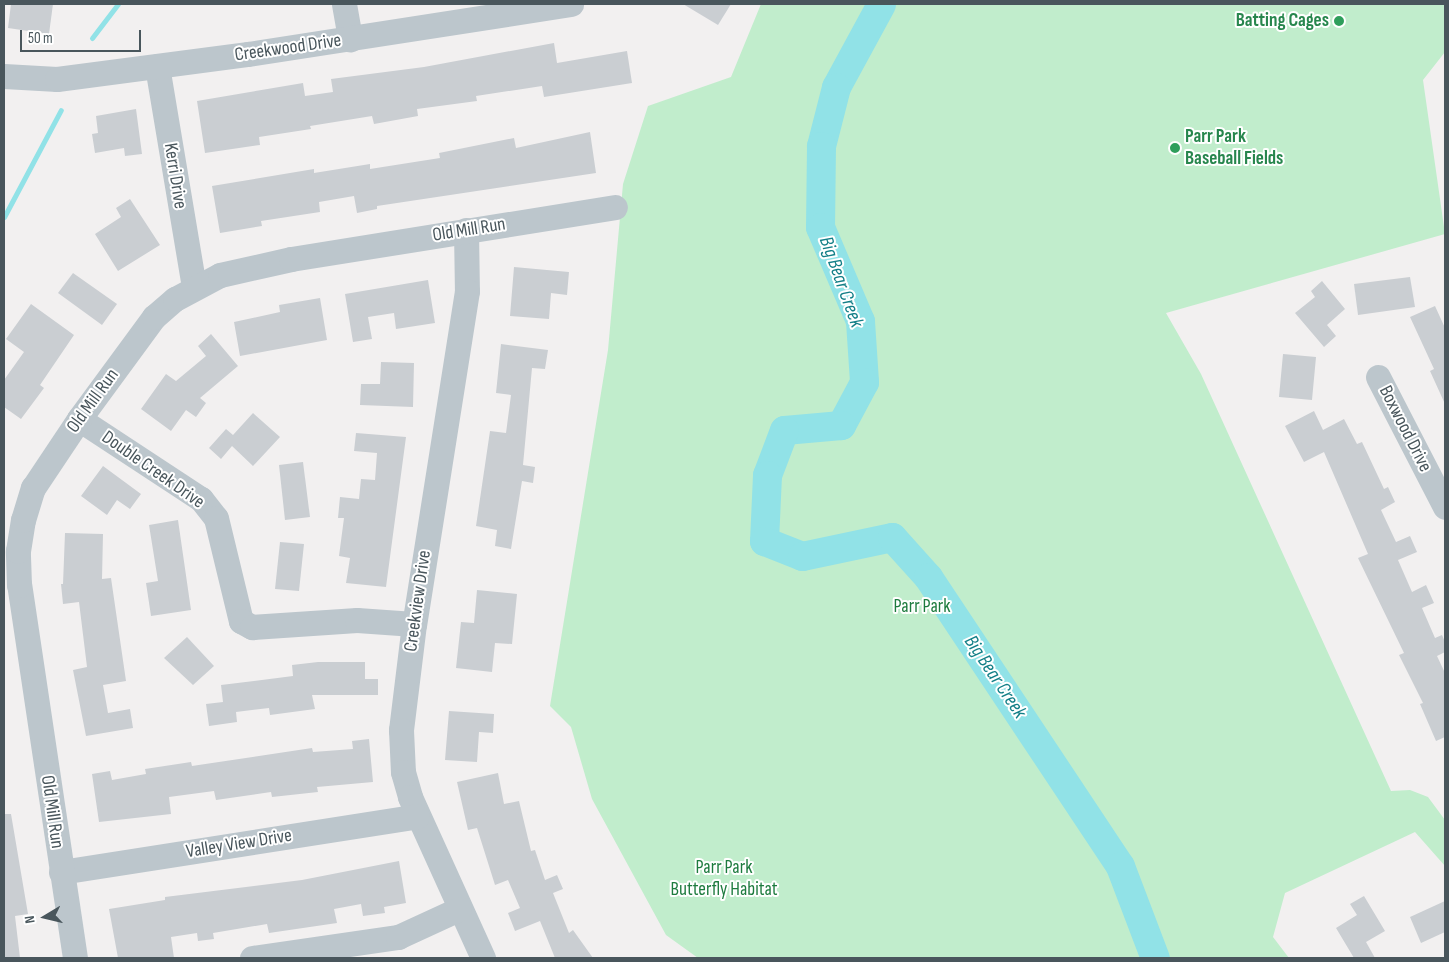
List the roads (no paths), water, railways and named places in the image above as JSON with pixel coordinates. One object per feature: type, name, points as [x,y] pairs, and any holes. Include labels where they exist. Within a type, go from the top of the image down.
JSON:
[{"type":"street","points":[[344,4],[350,39]]},
{"type":"street","name":"Creekwood Drive","points":[[4,76],[57,79],[350,39],[571,4]]},
{"type":"street","name":"Kerri Drive","points":[[157,66],[194,287]]},
{"type":"street","name":"Old Mill Run","points":[[75,958],[18,585],[18,550],[22,520],[33,488],[79,418],[154,317],[194,287],[220,275],[291,259],[614,207]]},
{"type":"street","name":"Creekview Drive","points":[[466,230],[467,290],[414,624],[401,730],[404,772],[417,816],[483,958]]},
{"type":"street","name":"Boxwood Drive","points":[[1378,377],[1445,507]]},
{"type":"street","name":"Double Creek Drive","points":[[79,418],[201,498],[216,518],[241,621],[252,626],[357,620],[414,624]]},
{"type":"street","name":"Valley View Drive","points":[[61,872],[417,816]]},
{"type":"street","points":[[252,958],[398,937],[460,909]]},
{"type":"waterway","points":[[92,38],[118,4]]},
{"type":"waterway","name":"Big Bear Creek","points":[[881,4],[836,87],[821,146],[820,227],[860,321],[864,382],[841,425],[784,430],[767,475],[764,541],[802,556],[892,537],[928,577],[1120,866],[1155,958]]},
{"type":"waterway","points":[[4,217],[61,110]]},
{"type":"place","name":"Batting Cages","points":[[1339,21]]},
{"type":"place","name":"Parr Park Baseball Fields","points":[[1175,148]]},
{"type":"park label","name":"Parr Park","points":[[922,607]]},
{"type":"park label","name":"Parr Park Butterfly Habitat","points":[[724,879]]}]
